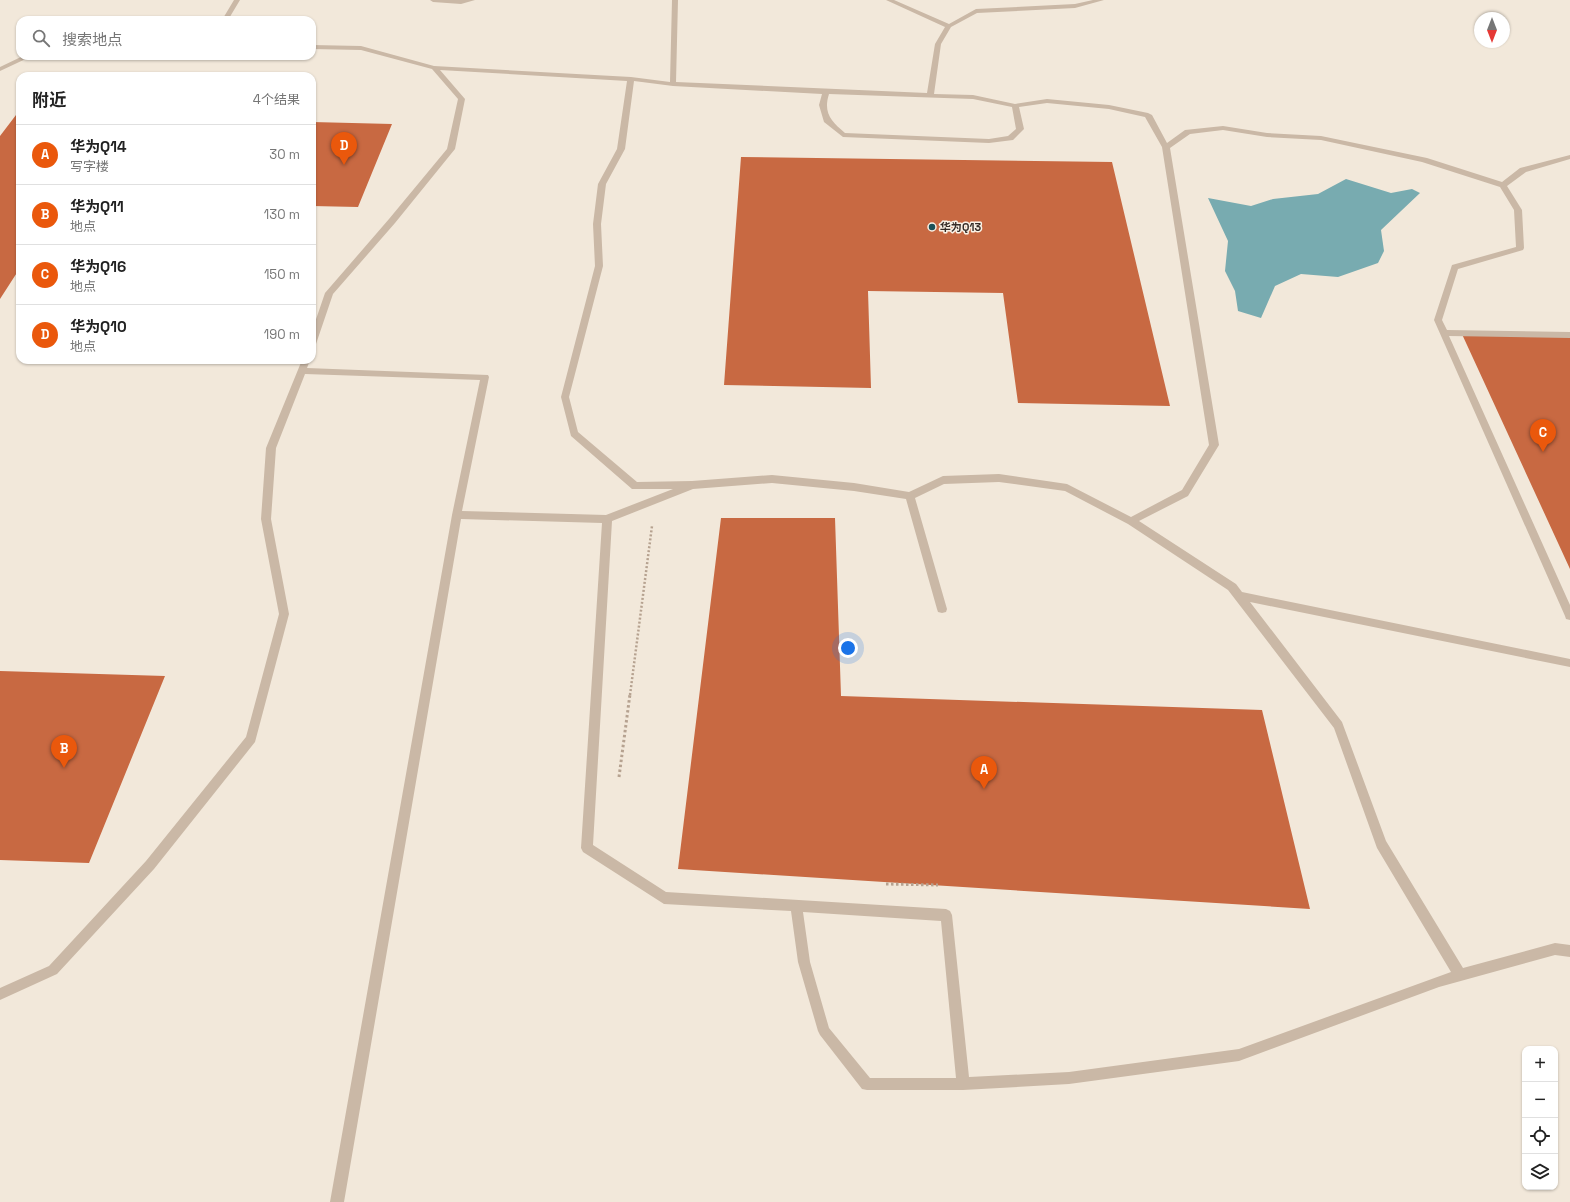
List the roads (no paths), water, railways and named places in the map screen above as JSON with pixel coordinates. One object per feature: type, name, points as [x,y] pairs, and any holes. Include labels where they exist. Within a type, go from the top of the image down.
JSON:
[{"type":"lane","points":[[227,16],[237,0]]},
{"type":"lane","points":[[433,0],[461,2],[472,0]]},
{"type":"lane","points":[[673,84],[675,0]]},
{"type":"lane","points":[[890,0],[949,26]]},
{"type":"lane","points":[[930,96],[938,44],[949,26],[976,11],[1075,6],[1101,0]]},
{"type":"lane","points":[[316,47],[361,48],[434,68],[631,79],[673,84],[826,92],[973,97],[1015,106],[1046,101],[1109,107],[1148,115],[1166,147],[1214,445],[1185,493],[1131,521]]},
{"type":"lane","points":[[0,69],[20,60]]},
{"type":"lane","points":[[316,332],[329,293],[392,221],[451,148],[462,99],[434,68]]},
{"type":"lane","points":[[631,79],[621,149],[602,184],[598,224],[599,266],[565,397],[574,434],[635,486],[772,479],[854,487],[910,496],[943,480],[999,478],[1067,488],[1131,521],[1232,587],[1338,725],[1381,844],[1460,975]]},
{"type":"lane","points":[[826,92],[822,105],[828,122],[843,135],[989,141],[1010,138],[1020,129],[1015,106]]},
{"type":"lane","points":[[1166,147],[1188,132],[1223,128],[1267,135],[1321,138],[1424,160],[1503,185],[1518,210],[1520,248],[1455,267],[1438,320],[1570,616]]},
{"type":"lane","points":[[1503,185],[1523,170],[1570,157]]},
{"type":"lane","points":[[1443,333],[1570,335]]},
{"type":"lane","points":[[0,994],[53,970],[150,865],[251,739],[284,614],[266,519],[272,448],[305,364]]},
{"type":"lane","points":[[303,371],[486,377],[458,515],[337,1202]]},
{"type":"lane","points":[[458,515],[607,519],[692,484]]},
{"type":"lane","points":[[910,496],[942,609]]},
{"type":"lane","points":[[607,519],[587,848],[664,898],[946,915],[963,1084]]},
{"type":"lane","points":[[1239,596],[1570,663]]},
{"type":"lane","points":[[796,906],[804,962],[824,1031],[868,1084],[963,1084],[1069,1078],[1239,1055],[1440,981],[1555,949],[1570,952]]},
{"type":"water","points":[[1346,179],[1391,193],[1412,189],[1420,193],[1381,230],[1384,251],[1378,263],[1338,277],[1301,274],[1275,286],[1261,318],[1238,311],[1235,291],[1225,271],[1228,241],[1208,198],[1251,206],[1273,199],[1318,194]]},
{"type":"place","name":"华为Q10","points":[[344,165]]},
{"type":"place","name":"华为Q13","points":[[932,227]]},
{"type":"place","name":"华为Q16","points":[[1543,452]]},
{"type":"place","name":"华为Q11","points":[[64,768]]},
{"type":"place","name":"华为Q14","points":[[984,789]]}]
